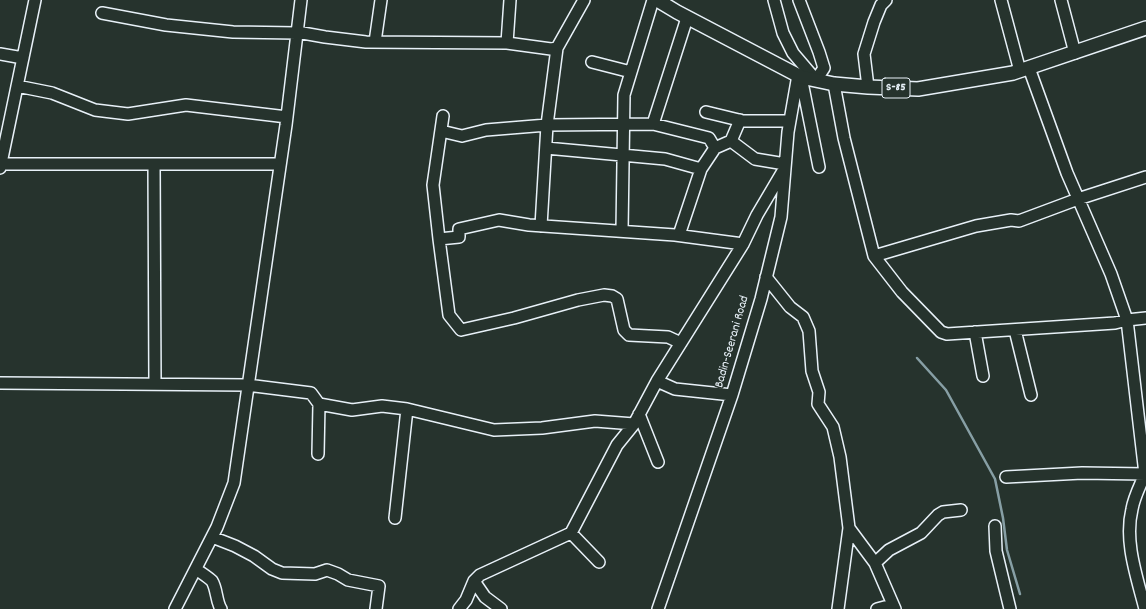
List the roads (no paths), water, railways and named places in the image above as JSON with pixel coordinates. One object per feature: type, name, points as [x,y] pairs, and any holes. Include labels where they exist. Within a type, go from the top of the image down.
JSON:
[{"type":"main road","name":"S-85","points":[[656,0],[687,18],[800,76],[834,84],[868,87],[918,89],[1013,74],[1146,28]]},
{"type":"street","points":[[34,0],[0,166],[280,164]]},
{"type":"street","points":[[174,609],[212,537],[234,484],[247,385],[287,117],[301,0]]},
{"type":"street","points":[[376,42],[381,0]]},
{"type":"street","points":[[507,44],[510,0]]},
{"type":"street","points":[[541,226],[547,125],[557,48],[584,0]]},
{"type":"street","points":[[622,231],[624,95],[653,0]]},
{"type":"street","points":[[774,0],[783,33],[793,53],[816,80],[824,68],[799,0]]},
{"type":"street","points":[[1001,0],[1024,70],[1111,274],[1127,320],[1145,475],[1136,494],[1131,510],[1129,528],[1135,572],[1145,609]]},
{"type":"street","points":[[1061,0],[1075,53]]},
{"type":"street","points":[[868,87],[864,54],[880,2]]},
{"type":"street","points":[[102,13],[166,25],[225,31],[297,32],[325,37],[376,42],[507,44],[551,49],[557,48]]},
{"type":"street","points":[[653,124],[687,18]]},
{"type":"street","points":[[0,54],[23,58]]},
{"type":"street","points":[[592,62],[631,72]]},
{"type":"street","points":[[800,76],[819,167]]},
{"type":"street","name":"Badin-Seerani Road","points":[[658,609],[732,395],[761,299],[780,217],[790,121],[800,76]]},
{"type":"street","points":[[834,84],[844,138],[874,256],[902,292],[941,332],[947,334],[1014,330],[1115,323],[1146,318]]},
{"type":"street","points":[[17,86],[52,93],[95,110],[128,114],[186,105],[287,117]]},
{"type":"street","points":[[706,112],[740,120],[790,121]]},
{"type":"street","points":[[443,116],[433,185],[449,315],[461,330],[514,318],[578,300],[604,295],[612,296],[617,299],[624,330],[629,335],[668,337],[681,343]]},
{"type":"street","points":[[679,235],[701,169],[715,148],[730,141],[740,120]]},
{"type":"street","points":[[441,131],[462,136],[486,130],[547,125],[653,124],[709,138],[715,148]]},
{"type":"street","points":[[459,609],[466,600],[474,581],[480,575],[571,533],[617,446],[637,419],[657,382],[743,244],[757,215],[784,168],[755,159],[730,141]]},
{"type":"street","points":[[546,148],[665,158],[701,169]]},
{"type":"street","points":[[154,164],[155,384]]},
{"type":"street","points":[[874,256],[976,226],[1019,220],[1146,177]]},
{"type":"street","points":[[439,239],[459,236],[459,229],[498,220],[541,226],[679,235],[743,244]]},
{"type":"street","points":[[766,277],[790,307],[803,317],[809,331],[812,371],[819,392],[818,404],[832,427],[840,457],[848,528],[838,609]]},
{"type":"street","points":[[1014,330],[1032,395]]},
{"type":"street","points":[[975,332],[983,376]]},
{"type":"street","points":[[657,382],[675,389],[732,395]]},
{"type":"street","points":[[0,383],[247,385],[311,393],[319,404],[318,454]]},
{"type":"street","points":[[319,404],[352,410],[382,406],[407,409],[494,430],[542,428],[595,421],[637,419]]},
{"type":"street","points":[[395,518],[407,409]]},
{"type":"street","points":[[637,419],[658,462]]},
{"type":"street","points":[[1006,477],[1082,473],[1145,475]]},
{"type":"street","points":[[875,563],[889,550],[921,533],[943,512],[961,510]]},
{"type":"street","points":[[995,526],[996,551],[1010,609]]},
{"type":"street","points":[[848,528],[875,563],[894,607],[877,609]]},
{"type":"street","points":[[571,533],[599,562]]},
{"type":"street","points":[[212,537],[235,546],[254,556],[272,569],[282,572],[315,574],[327,570],[348,580],[379,586],[376,609]]},
{"type":"street","points":[[196,569],[211,581],[221,609]]},
{"type":"street","points":[[474,581],[485,597],[501,609]]},
{"type":"waterway","points":[[917,358],[946,390],[995,479],[1003,518],[1007,550],[1020,594]]}]
